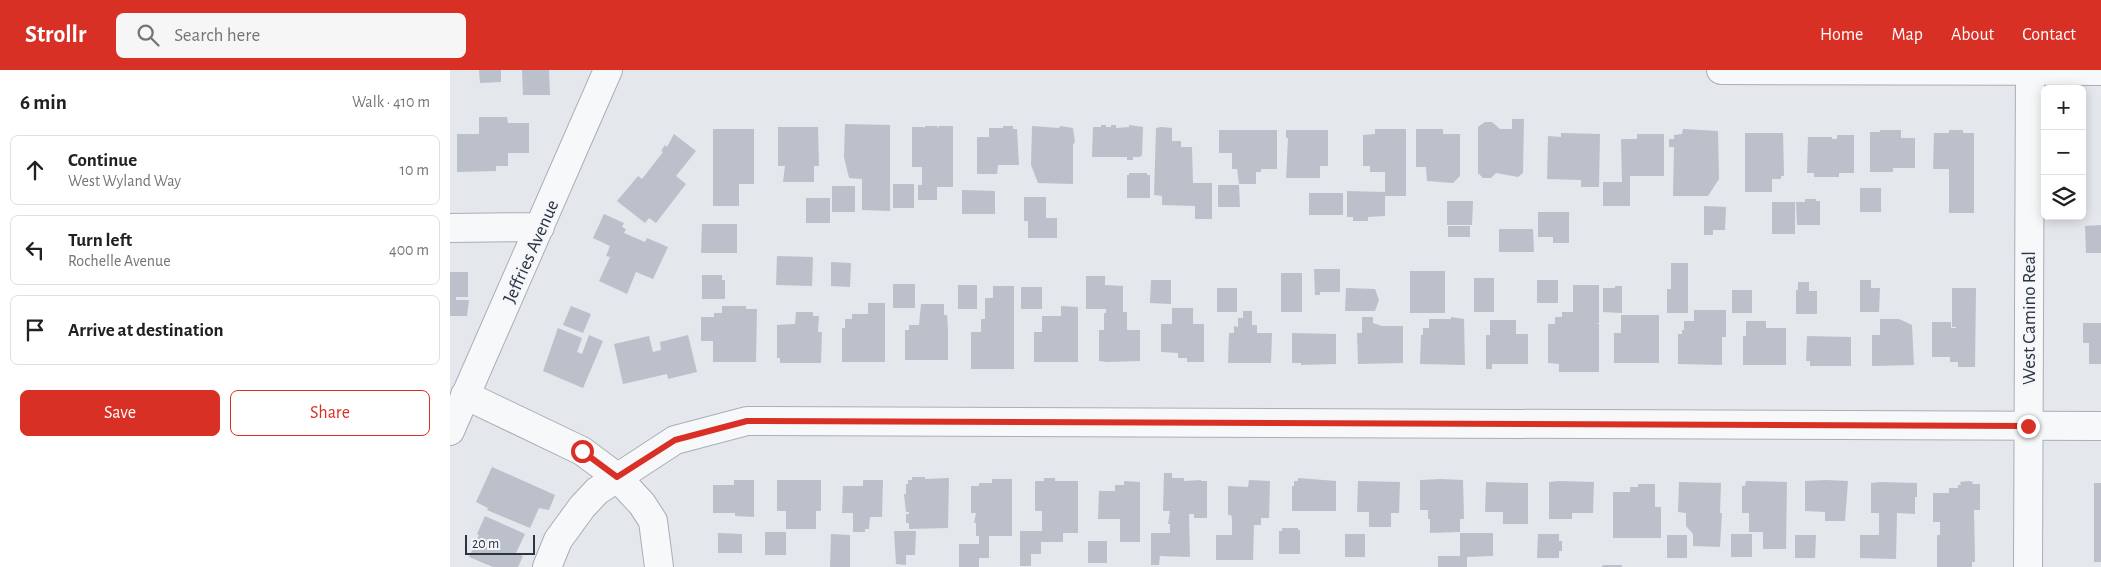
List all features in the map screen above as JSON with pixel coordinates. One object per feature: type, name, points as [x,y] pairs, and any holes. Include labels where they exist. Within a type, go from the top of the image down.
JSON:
[{"type":"street","name":"Jeffries Avenue","points":[[450,430],[608,70]]},
{"type":"street","points":[[1721,70],[2101,71]]},
{"type":"street","name":"West Camino Real","points":[[2028,567],[2030,70]]},
{"type":"street","points":[[450,228],[540,228]]},
{"type":"street","points":[[465,395],[582,451],[617,477],[642,504],[653,521],[659,567]]},
{"type":"street","points":[[547,567],[558,540],[582,507],[598,491],[617,477],[675,440],[747,421],[2101,426]]},
{"type":"building","points":[[479,70],[501,70],[501,82],[480,83]]},
{"type":"building","points":[[522,70],[549,70],[550,95],[523,95]]},
{"type":"building","points":[[479,117],[507,117],[508,123],[529,123],[529,153],[508,153],[508,166],[496,166],[496,171],[457,172],[457,134],[479,134]]},
{"type":"building","points":[[1512,119],[1524,119],[1523,173],[1518,177],[1496,173],[1491,178],[1483,178],[1478,173],[1478,127],[1485,122],[1492,122],[1500,129],[1512,129]]},
{"type":"building","points":[[845,124],[890,125],[890,211],[862,210],[862,179],[849,178],[844,157]]},
{"type":"building","points":[[1101,125],[1111,127],[1111,125],[1116,125],[1116,128],[1129,127],[1129,125],[1143,127],[1142,155],[1140,157],[1133,157],[1133,160],[1127,160],[1127,157],[1092,157],[1093,127],[1101,127]]},
{"type":"building","points":[[925,126],[937,126],[937,128],[939,126],[953,126],[953,187],[937,187],[937,200],[918,200],[918,185],[922,185],[922,167],[912,167],[912,127],[924,127],[925,129]]},
{"type":"building","points":[[1003,126],[1013,126],[1013,129],[1017,129],[1019,165],[998,165],[997,174],[977,174],[977,137],[989,137],[989,128],[1003,128]]},
{"type":"building","points":[[1032,126],[1073,128],[1075,142],[1073,145],[1073,184],[1038,183],[1031,165]]},
{"type":"building","points":[[778,127],[818,127],[819,166],[814,166],[814,182],[783,182],[785,166],[778,166]]},
{"type":"building","points":[[1156,128],[1172,128],[1172,141],[1181,141],[1181,147],[1192,147],[1193,183],[1212,183],[1212,219],[1195,219],[1195,206],[1162,205],[1162,196],[1154,195]]},
{"type":"building","points":[[713,129],[754,129],[754,184],[739,184],[739,206],[713,206]]},
{"type":"building","points":[[1375,129],[1406,129],[1406,196],[1385,196],[1385,172],[1370,172],[1370,166],[1363,166],[1363,135],[1375,134]]},
{"type":"building","points":[[1416,129],[1443,129],[1443,134],[1460,134],[1460,176],[1453,183],[1427,181],[1426,167],[1416,167]]},
{"type":"building","points":[[1683,129],[1718,131],[1719,179],[1708,196],[1673,196],[1674,147],[1669,147],[1669,139],[1674,139],[1674,135],[1682,134]]},
{"type":"building","points":[[1219,130],[1277,130],[1277,169],[1261,169],[1261,172],[1256,172],[1256,184],[1239,184],[1237,169],[1232,169],[1232,153],[1219,153]]},
{"type":"building","points":[[1286,130],[1328,130],[1328,166],[1320,166],[1320,178],[1286,178],[1288,138],[1286,138]]},
{"type":"building","points":[[1880,130],[1901,130],[1901,138],[1915,138],[1915,168],[1893,168],[1893,172],[1870,172],[1870,132],[1880,132]]},
{"type":"building","points":[[1949,130],[1963,130],[1963,133],[1974,133],[1974,213],[1949,213],[1949,169],[1933,169],[1934,133],[1949,133]]},
{"type":"building","points":[[1561,133],[1600,134],[1599,187],[1581,187],[1581,180],[1547,179],[1548,136],[1561,137]]},
{"type":"building","points":[[1745,133],[1783,133],[1784,176],[1781,176],[1781,179],[1772,179],[1772,192],[1745,192]]},
{"type":"building","points":[[674,134],[696,151],[676,176],[686,184],[656,223],[649,218],[645,223],[617,201],[638,176],[642,179],[663,152],[661,151],[665,145],[667,147]]},
{"type":"building","points":[[1637,134],[1664,134],[1664,176],[1630,176],[1630,206],[1603,206],[1603,182],[1622,182],[1621,139],[1637,139]]},
{"type":"building","points":[[1837,135],[1854,135],[1854,173],[1839,173],[1839,177],[1814,177],[1814,173],[1807,173],[1808,137],[1832,137],[1832,139],[1837,139]]},
{"type":"building","points":[[1129,173],[1147,173],[1147,175],[1150,175],[1150,198],[1127,198],[1127,175]]},
{"type":"building","points":[[893,184],[914,184],[914,208],[893,208]]},
{"type":"building","points":[[1218,185],[1239,185],[1240,207],[1218,207]]},
{"type":"building","points":[[832,186],[855,186],[855,212],[832,212]]},
{"type":"building","points":[[1860,188],[1881,188],[1881,212],[1860,212]]},
{"type":"building","points":[[962,190],[995,191],[995,214],[962,214]]},
{"type":"building","points":[[1347,191],[1385,192],[1385,216],[1368,217],[1368,221],[1353,221],[1353,217],[1347,217]]},
{"type":"building","points":[[1309,193],[1343,193],[1343,215],[1309,215]]},
{"type":"building","points":[[1024,197],[1046,197],[1046,218],[1057,218],[1057,238],[1028,238],[1028,221],[1024,221]]},
{"type":"building","points":[[806,198],[830,198],[830,223],[806,223]]},
{"type":"building","points":[[1805,199],[1820,201],[1820,225],[1797,225],[1796,202],[1805,202]]},
{"type":"building","points":[[1447,201],[1473,201],[1472,225],[1447,225]]},
{"type":"building","points":[[1772,202],[1795,202],[1795,234],[1772,234]]},
{"type":"building","points":[[1704,206],[1726,207],[1725,230],[1713,230],[1713,235],[1704,235]]},
{"type":"building","points":[[1538,212],[1569,212],[1569,243],[1553,243],[1553,237],[1538,237]]},
{"type":"building","points":[[604,214],[624,223],[622,227],[626,229],[624,233],[645,242],[647,238],[668,247],[653,279],[636,272],[627,294],[599,281],[610,257],[606,256],[610,246],[593,238]]},
{"type":"building","points":[[702,224],[737,224],[737,253],[701,253]]},
{"type":"building","points":[[2101,225],[2101,253],[2086,253],[2085,226]]},
{"type":"building","points":[[1448,226],[1470,226],[1470,237],[1448,237]]},
{"type":"building","points":[[1499,229],[1533,229],[1534,252],[1499,252]]},
{"type":"building","points":[[777,256],[813,257],[812,286],[776,285]]},
{"type":"building","points":[[831,262],[851,263],[850,287],[831,286]]},
{"type":"building","points":[[1671,263],[1688,263],[1688,313],[1667,313],[1667,289],[1671,289]]},
{"type":"building","points":[[1314,269],[1340,269],[1340,292],[1320,292],[1320,295],[1315,295]]},
{"type":"building","points":[[1410,271],[1445,271],[1445,313],[1410,313]]},
{"type":"building","points":[[450,272],[468,272],[468,297],[456,297],[456,300],[469,300],[467,316],[450,316]]},
{"type":"building","points":[[1281,273],[1302,273],[1302,312],[1281,312]]},
{"type":"building","points":[[702,275],[722,275],[722,280],[725,280],[725,299],[702,299]]},
{"type":"building","points":[[1086,276],[1105,276],[1105,285],[1123,286],[1123,312],[1127,312],[1127,330],[1140,330],[1140,361],[1099,361],[1099,330],[1104,330],[1104,313],[1106,313],[1106,309],[1086,309]]},
{"type":"building","points":[[1474,278],[1494,278],[1494,312],[1474,312]]},
{"type":"building","points":[[1151,280],[1171,280],[1171,304],[1150,303]]},
{"type":"building","points":[[1537,280],[1558,280],[1558,303],[1537,303]]},
{"type":"building","points":[[1860,280],[1871,280],[1871,288],[1880,288],[1879,312],[1860,312]]},
{"type":"building","points":[[1798,282],[1809,282],[1809,291],[1817,291],[1817,314],[1796,314]]},
{"type":"building","points":[[893,284],[915,284],[915,308],[893,308]]},
{"type":"building","points":[[958,285],[977,285],[977,309],[958,309]]},
{"type":"building","points":[[1573,285],[1599,285],[1599,323],[1596,323],[1599,324],[1599,372],[1559,372],[1559,364],[1548,363],[1548,324],[1555,324],[1555,317],[1562,317],[1562,312],[1573,312]]},
{"type":"building","points":[[993,286],[1014,286],[1014,369],[971,369],[971,332],[981,332],[981,319],[985,319],[985,298],[993,298]]},
{"type":"building","points":[[1615,286],[1622,286],[1622,313],[1603,312],[1603,288],[1615,288]]},
{"type":"building","points":[[1021,287],[1042,287],[1042,309],[1021,309]]},
{"type":"building","points":[[1217,288],[1237,288],[1237,312],[1217,312]]},
{"type":"building","points":[[1346,288],[1375,289],[1379,300],[1375,311],[1345,311]]},
{"type":"building","points":[[1952,288],[1976,288],[1975,367],[1958,367],[1958,362],[1950,362],[1950,357],[1932,357],[1932,322],[1951,322],[1951,328],[1956,328],[1952,327]]},
{"type":"building","points":[[1732,290],[1752,290],[1752,313],[1732,313]]},
{"type":"building","points":[[868,303],[885,303],[885,362],[842,362],[842,328],[845,328],[845,319],[852,319],[852,314],[868,314]]},
{"type":"building","points":[[921,304],[944,304],[944,315],[947,315],[948,329],[948,360],[905,360],[905,330],[909,330],[909,325],[919,325]]},
{"type":"building","points":[[571,306],[591,314],[583,333],[563,325]]},
{"type":"building","points":[[722,306],[746,306],[746,309],[757,309],[756,362],[713,362],[713,341],[701,341],[701,317],[714,317],[714,313],[722,313]]},
{"type":"building","points":[[1061,306],[1078,307],[1078,362],[1034,362],[1034,332],[1042,332],[1042,316],[1061,316]]},
{"type":"building","points":[[1172,308],[1193,308],[1193,324],[1204,324],[1204,362],[1187,362],[1187,358],[1178,358],[1178,353],[1161,352],[1161,324],[1172,324]]},
{"type":"building","points":[[1694,310],[1726,310],[1726,337],[1722,337],[1722,365],[1678,364],[1678,334],[1682,334],[1682,330],[1684,330],[1684,321],[1694,321]]},
{"type":"building","points":[[1243,311],[1252,311],[1252,325],[1257,325],[1257,333],[1272,333],[1271,363],[1228,363],[1229,333],[1234,333],[1234,326],[1238,327],[1238,318],[1243,318]]},
{"type":"building","points":[[796,312],[813,312],[813,316],[819,316],[818,332],[822,332],[821,363],[780,363],[780,358],[777,358],[777,325],[795,324]]},
{"type":"building","points":[[1621,315],[1659,315],[1659,363],[1614,363],[1614,333],[1621,333]]},
{"type":"building","points":[[1362,317],[1373,317],[1373,323],[1382,326],[1403,326],[1403,363],[1358,364],[1357,333],[1362,333]]},
{"type":"building","points":[[1451,317],[1464,319],[1465,365],[1420,364],[1423,328],[1429,328],[1429,319],[1451,319]]},
{"type":"building","points":[[1880,319],[1899,319],[1912,325],[1914,365],[1872,366],[1872,335],[1880,335]]},
{"type":"building","points":[[1490,320],[1516,320],[1516,334],[1528,334],[1528,364],[1492,364],[1492,369],[1486,369],[1486,335],[1490,335]]},
{"type":"building","points":[[1746,321],[1766,321],[1766,328],[1786,328],[1786,365],[1743,365],[1743,336],[1746,336]]},
{"type":"building","points":[[2083,323],[2101,323],[2101,364],[2089,364],[2089,343],[2083,343]]},
{"type":"building","points":[[558,328],[582,338],[577,352],[582,354],[589,335],[603,341],[583,388],[543,371]]},
{"type":"building","points":[[1292,333],[1336,334],[1336,364],[1301,365],[1301,363],[1292,363]]},
{"type":"building","points":[[688,335],[697,372],[668,379],[667,374],[623,384],[614,344],[649,336],[653,352],[661,350],[660,342]]},
{"type":"building","points":[[1807,336],[1851,337],[1851,366],[1810,366],[1810,361],[1806,361]]},
{"type":"building","points":[[492,467],[555,495],[549,510],[539,508],[530,528],[487,510],[488,508],[476,502]]},
{"type":"building","points":[[1164,473],[1172,473],[1172,478],[1184,478],[1184,481],[1207,481],[1207,518],[1194,518],[1194,514],[1189,514],[1190,557],[1160,556],[1159,565],[1151,565],[1151,533],[1170,533],[1170,524],[1168,524],[1170,511],[1163,511]]},
{"type":"building","points":[[912,477],[925,477],[925,479],[949,478],[948,528],[909,529],[909,523],[906,523],[906,514],[909,514],[909,512],[906,512],[904,494],[906,494],[906,484],[908,484],[908,480],[912,480]]},
{"type":"building","points":[[1044,478],[1055,478],[1055,481],[1078,481],[1078,533],[1063,533],[1063,542],[1041,542],[1041,554],[1031,554],[1031,566],[1020,566],[1020,531],[1042,531],[1042,511],[1035,511],[1035,481],[1044,481]]},
{"type":"building","points":[[1298,478],[1336,481],[1336,511],[1292,511],[1292,486],[1294,486],[1294,481],[1298,481]]},
{"type":"building","points":[[992,479],[1012,479],[1012,536],[989,536],[989,558],[979,558],[979,567],[959,567],[959,544],[979,544],[979,536],[976,536],[976,523],[974,523],[976,513],[971,513],[971,486],[979,486],[979,483],[992,483]]},
{"type":"building","points":[[734,480],[754,480],[754,517],[735,516],[735,513],[713,513],[713,485],[734,485]]},
{"type":"building","points":[[777,480],[821,480],[821,511],[816,511],[816,529],[786,529],[786,511],[777,511]]},
{"type":"building","points":[[863,480],[883,480],[882,517],[870,517],[869,529],[865,529],[865,532],[853,532],[853,513],[842,513],[843,486],[863,486]]},
{"type":"building","points":[[1249,480],[1270,481],[1269,518],[1261,518],[1261,525],[1254,525],[1253,560],[1216,560],[1216,535],[1232,535],[1232,518],[1231,515],[1228,515],[1228,486],[1248,487]]},
{"type":"building","points":[[1420,480],[1463,480],[1464,519],[1460,519],[1460,532],[1430,533],[1428,510],[1420,510]]},
{"type":"building","points":[[1124,481],[1140,482],[1140,542],[1120,542],[1120,519],[1098,519],[1099,491],[1115,491],[1115,485],[1124,485]]},
{"type":"building","points":[[1358,481],[1400,482],[1399,513],[1391,513],[1391,527],[1369,527],[1369,512],[1357,512]]},
{"type":"building","points":[[1746,481],[1787,482],[1786,549],[1763,549],[1763,532],[1749,532],[1749,513],[1742,513],[1742,486],[1745,486]]},
{"type":"building","points":[[1805,481],[1848,481],[1845,521],[1825,521],[1825,512],[1805,511]]},
{"type":"building","points":[[1486,482],[1528,483],[1528,524],[1503,524],[1503,512],[1485,512]]},
{"type":"building","points":[[1549,482],[1594,482],[1593,513],[1572,513],[1572,519],[1549,519]]},
{"type":"building","points":[[1679,482],[1721,483],[1720,547],[1693,546],[1693,534],[1686,526],[1686,513],[1678,512]]},
{"type":"building","points":[[1960,482],[1973,482],[1972,484],[1980,484],[1980,510],[1974,510],[1975,562],[1972,562],[1972,567],[1937,567],[1937,535],[1940,535],[1940,522],[1933,522],[1933,493],[1949,493],[1949,488],[1958,488],[1958,485],[1961,485]]},
{"type":"building","points":[[1871,483],[1917,483],[1915,514],[1897,513],[1896,559],[1860,558],[1860,535],[1879,535],[1879,513],[1871,513]]},
{"type":"building","points":[[2094,483],[2101,483],[2101,562],[2094,562]]},
{"type":"building","points":[[1638,484],[1655,484],[1655,507],[1661,507],[1661,538],[1613,538],[1613,492],[1630,492],[1630,487],[1638,487]]},
{"type":"building","points":[[485,516],[525,534],[516,553],[523,556],[518,567],[493,567],[469,557]]},
{"type":"building","points":[[1282,528],[1298,528],[1300,530],[1300,554],[1279,554],[1279,531],[1282,531]]},
{"type":"building","points":[[894,531],[916,531],[915,555],[906,555],[906,565],[896,564]]},
{"type":"building","points":[[765,532],[786,532],[786,555],[765,555]]},
{"type":"building","points":[[718,533],[742,534],[742,553],[718,553]]},
{"type":"building","points":[[1460,533],[1493,533],[1493,556],[1467,557],[1467,567],[1438,567],[1438,556],[1460,556]]},
{"type":"building","points":[[831,534],[850,535],[850,567],[830,567]]},
{"type":"building","points":[[1345,534],[1365,534],[1365,557],[1345,557]]},
{"type":"building","points":[[1538,534],[1559,534],[1559,541],[1562,541],[1562,551],[1559,551],[1559,558],[1537,558]]},
{"type":"building","points":[[1731,534],[1752,534],[1752,557],[1731,557]]},
{"type":"building","points":[[1667,535],[1687,535],[1687,558],[1667,558]]},
{"type":"building","points":[[1795,535],[1816,535],[1815,558],[1795,558]]},
{"type":"building","points":[[1088,541],[1107,541],[1107,563],[1088,563]]},
{"type":"building","points":[[1603,565],[1622,565],[1622,567],[1602,567]]},
{"type":"route","points":[[582,451],[617,477],[675,440],[747,421],[2028,426]]}]
